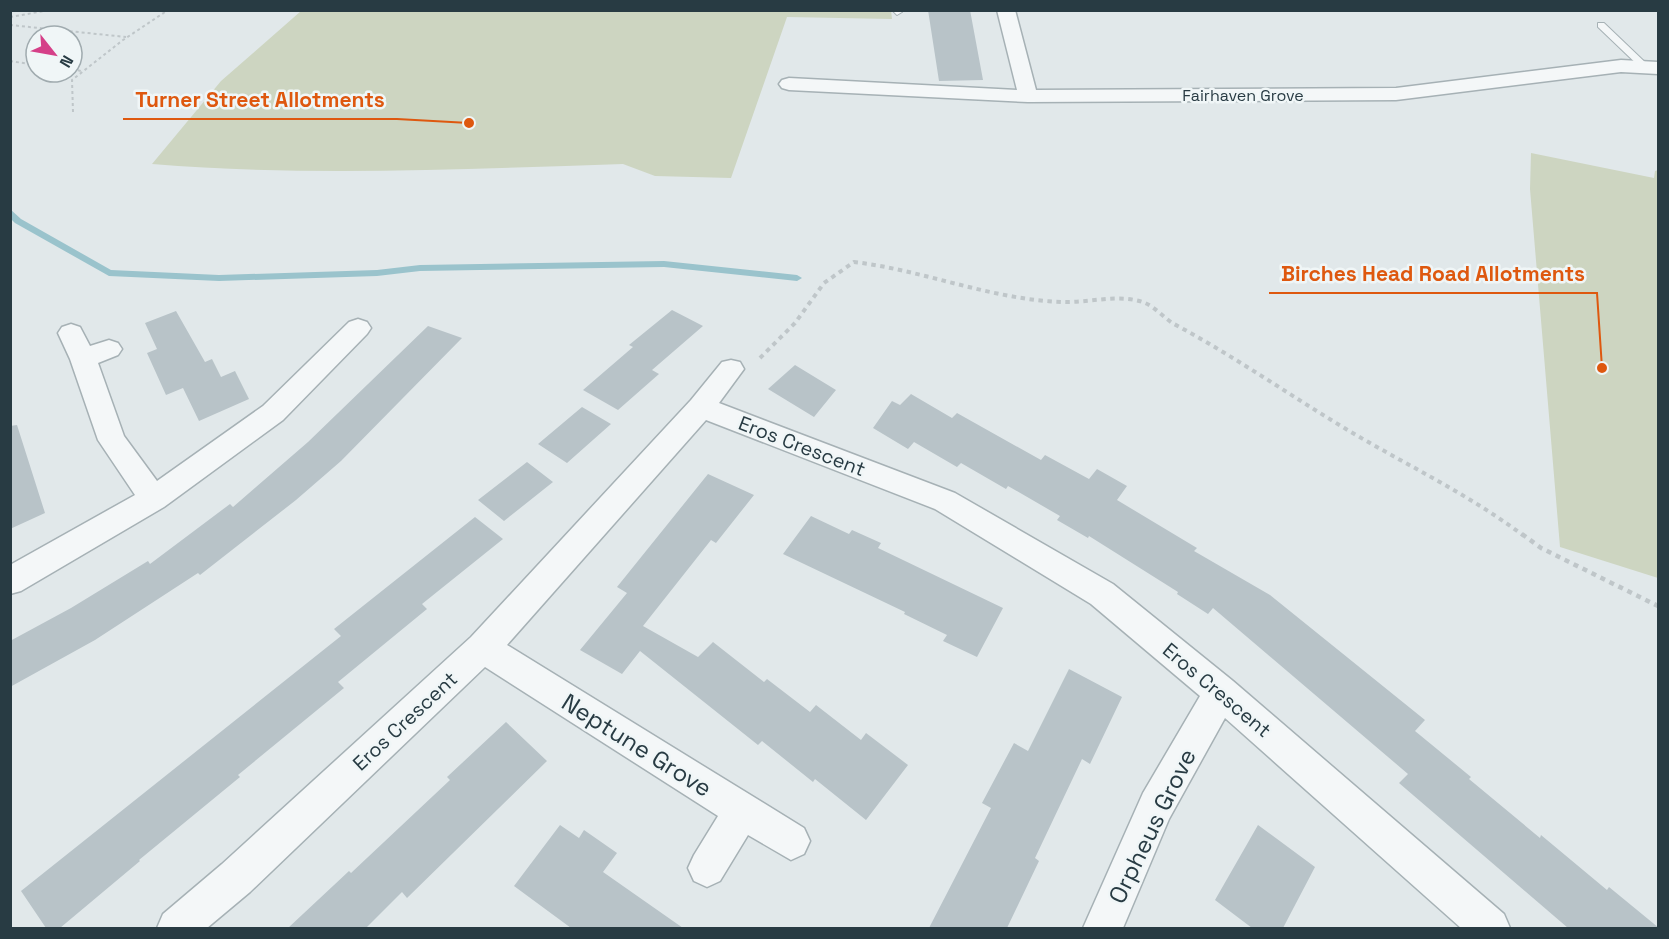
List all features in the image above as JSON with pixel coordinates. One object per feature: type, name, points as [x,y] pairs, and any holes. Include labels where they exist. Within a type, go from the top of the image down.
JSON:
[{"type":"street","points":[[1005,10],[1028,96]]},
{"type":"street","name":"Fairhaven Grove","points":[[789,84],[827,77],[1028,96],[1396,94],[1558,72],[1621,66],[1652,68]]},
{"type":"street","points":[[10,581],[154,499],[273,413],[358,328]]},
{"type":"street","points":[[71,333],[83,359],[112,440],[154,499]]},
{"type":"street","points":[[83,359],[109,349]]},
{"type":"street","points":[[701,406],[731,369]]},
{"type":"street","name":"Eros Crescent","points":[[177,928],[236,878],[483,648],[701,406],[945,501],[1102,594],[1221,692],[1490,928]]},
{"type":"street","name":"Neptune Grove","points":[[483,648],[791,842]]},
{"type":"street","name":"Orpheus Grove","points":[[1103,928],[1156,806],[1221,692]]},
{"type":"street","points":[[707,868],[742,811]]},
{"type":"lane","points":[[1601,25],[1652,68]]},
{"type":"path","points":[[10,17],[50,10]]},
{"type":"path","points":[[84,69],[168,10]]},
{"type":"path","points":[[10,26],[127,37]]},
{"type":"path","points":[[72,84],[73,112]]},
{"type":"path","points":[[731,369],[760,359],[795,323],[824,283],[854,262],[888,266],[917,276],[1011,296],[1063,302],[1121,298],[1145,303],[1171,322],[1210,343],[1342,427],[1487,508],[1541,548],[1659,606]]},
{"type":"green space","points":[[891,10],[892,19],[787,17],[731,178],[655,176],[623,164],[329,171],[152,164],[221,81],[301,11]]},
{"type":"green space","points":[[1531,153],[1654,178],[1655,171],[1658,170],[1658,578],[1560,547],[1530,189]]},
{"type":"building","points":[[928,10],[970,10],[983,80],[939,81]]},
{"type":"building","points":[[672,310],[703,326],[652,370],[659,374],[618,410],[583,390],[633,347],[629,345]]},
{"type":"building","points":[[176,311],[205,362],[212,359],[221,377],[235,371],[249,399],[199,421],[183,388],[166,395],[147,353],[157,349],[145,323]]},
{"type":"building","points":[[428,326],[462,338],[341,461],[296,500],[200,575],[198,573],[95,640],[10,687],[10,641],[71,608],[148,561],[150,564],[230,504],[233,507],[308,442]]},
{"type":"building","points":[[795,365],[836,390],[814,417],[768,389]]},
{"type":"building","points":[[911,394],[952,418],[957,413],[1041,460],[1045,455],[1089,479],[1097,469],[1127,486],[1117,500],[1197,548],[1194,551],[1270,595],[1425,720],[1415,731],[1471,777],[1469,779],[1540,838],[1541,835],[1607,890],[1609,887],[1659,928],[1568,928],[1399,783],[1408,774],[1213,608],[1208,614],[1177,594],[1178,592],[1089,536],[1088,538],[1057,520],[1060,516],[1008,486],[1006,489],[961,463],[957,467],[914,442],[908,449],[873,428],[892,401],[900,405]]},
{"type":"building","points":[[582,407],[611,424],[567,463],[538,444]]},
{"type":"building","points":[[17,425],[45,513],[10,529],[10,426]]},
{"type":"building","points":[[527,462],[553,482],[504,521],[478,500]]},
{"type":"building","points":[[708,474],[754,495],[716,543],[711,540],[643,626],[698,657],[713,642],[764,682],[767,679],[810,712],[816,705],[861,740],[866,733],[908,765],[866,820],[762,741],[758,745],[640,651],[622,674],[580,650],[627,593],[617,587]]},
{"type":"building","points":[[811,516],[849,534],[852,530],[881,543],[878,548],[1003,608],[977,657],[943,641],[947,635],[904,614],[905,612],[783,554]]},
{"type":"building","points":[[475,517],[503,539],[422,604],[427,609],[338,682],[344,688],[238,775],[240,777],[60,928],[46,928],[21,891],[341,636],[334,629]]},
{"type":"building","points":[[1069,669],[1122,697],[1090,764],[1082,759],[1035,858],[1039,861],[1007,928],[929,928],[991,808],[982,803],[1014,743],[1028,751]]},
{"type":"building","points":[[506,722],[547,761],[407,898],[402,892],[366,928],[288,928],[349,871],[351,873],[450,780],[447,777]]},
{"type":"building","points":[[560,825],[579,838],[584,830],[617,853],[603,872],[683,928],[571,928],[514,886]]},
{"type":"building","points":[[1258,825],[1315,867],[1283,928],[1252,928],[1215,900]]},
{"type":"waterway","points":[[10,212],[18,221],[109,273],[219,278],[377,273],[420,268],[664,264],[797,278]]},
{"type":"place","name":"Turner Street Allotments","points":[[469,123]]},
{"type":"place","name":"Birches Head Road Allotments","points":[[1602,368]]}]
